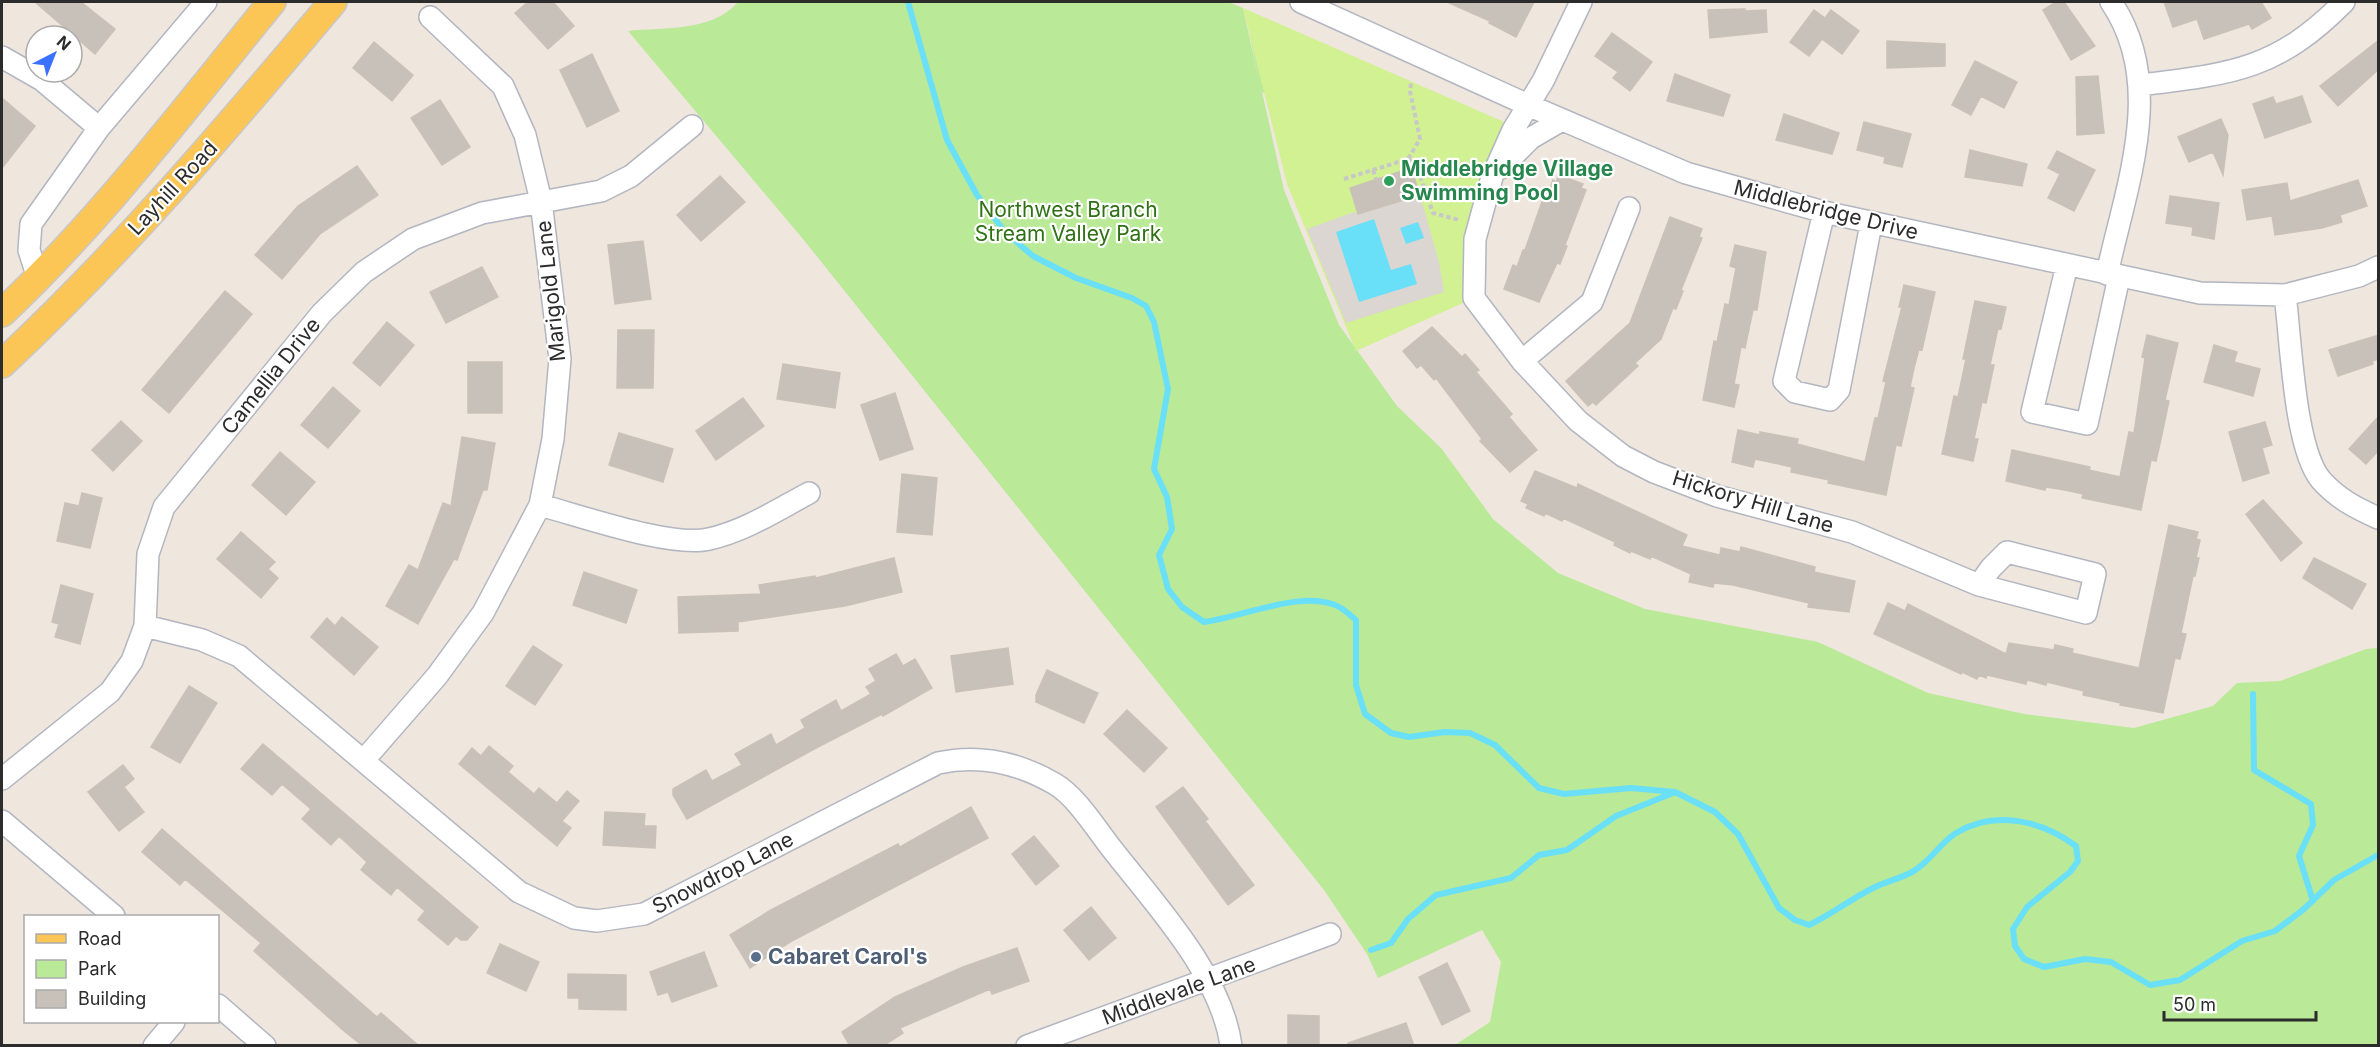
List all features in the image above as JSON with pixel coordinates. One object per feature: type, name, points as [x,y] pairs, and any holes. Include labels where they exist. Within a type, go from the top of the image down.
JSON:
[{"type":"main road","name":"Layhill Road","points":[[2,313],[38,278],[124,182],[272,2]]},
{"type":"main road","name":"Layhill Road","points":[[2,364],[58,312],[214,144],[333,2]]},
{"type":"street","points":[[38,278],[29,250],[31,224],[99,128],[206,2]]},
{"type":"street","name":"Middlebridge Drive","points":[[1300,2],[1528,105],[1686,173],[1871,224],[2200,293],[2285,295],[2359,276],[2379,267]]},
{"type":"street","name":"Hickory Hill Lane","points":[[1581,2],[1544,81],[1513,130],[1492,177],[1475,239],[1474,298],[1522,361],[1578,421],[1623,456],[1654,472],[1717,496],[1852,532],[1979,585],[2086,613],[2095,574],[2007,552],[1991,568],[1979,585]]},
{"type":"street","points":[[2067,265],[2032,412],[2087,424],[2139,131],[2140,85],[2133,52],[2111,2]]},
{"type":"street","points":[[2140,85],[2213,76],[2266,62],[2300,41],[2344,2]]},
{"type":"street","name":"Marigold Lane","points":[[364,760],[437,676],[483,613],[540,505],[553,439],[560,359],[541,201],[525,135],[502,86],[430,17]]},
{"type":"street","points":[[2,57],[42,80],[99,128]]},
{"type":"street","points":[[1492,177],[1531,138],[1562,120]]},
{"type":"street","name":"Camellia Drive","points":[[2,779],[110,692],[132,661],[145,626],[148,554],[164,507],[322,313],[364,272],[413,239],[482,213],[601,191],[631,176],[692,126]]},
{"type":"street","points":[[1522,361],[1592,302],[1629,208]]},
{"type":"street","points":[[1824,212],[1784,381],[1794,392],[1830,400],[1839,390],[1871,224]]},
{"type":"street","points":[[2285,295],[2303,440],[2320,478],[2347,504],[2379,518]]},
{"type":"street","points":[[540,505],[679,542],[708,540],[737,531],[809,493]]},
{"type":"street","name":"Snowdrop Lane","points":[[145,626],[202,640],[239,656],[519,892],[574,918],[597,921],[644,914],[938,763],[961,758],[1010,763],[1058,785],[1084,812],[1180,937],[1207,981],[1228,1026],[1230,1046]]},
{"type":"street","points":[[2,821],[113,915]]},
{"type":"street","name":"Middlevale Lane","points":[[1027,1046],[1330,934]]},
{"type":"street","points":[[219,1006],[265,1046]]},
{"type":"street","points":[[154,1046],[173,1023]]},
{"type":"path","points":[[1344,179],[1408,159],[1420,139],[1410,91],[1411,83]]},
{"type":"path","points":[[1408,159],[1416,164],[1432,213],[1466,222]]},
{"type":"path","points":[[1373,170],[1376,179]]},
{"type":"green space","name":"Northwest Branch Stream Valley Park","points":[[738,2],[1228,2],[1243,8],[1259,81],[1245,11],[1289,105],[1262,92],[1284,190],[1339,325],[1397,406],[1441,448],[1493,519],[1558,573],[1645,609],[1818,642],[1928,693],[2024,714],[2134,728],[2213,706],[2237,683],[2280,681],[2366,649],[2378,648],[2378,1045],[1455,1045],[1490,1022],[1501,962],[1482,930],[1378,978],[1367,954],[1324,890],[803,239],[628,31],[702,23],[727,12]]},
{"type":"green space","name":"Middlebridge Village Swimming Pool","points":[[1243,8],[1511,125],[1492,177],[1474,298],[1356,351],[1287,184]]},
{"type":"shaded area","points":[[1420,195],[1439,262],[1444,292],[1346,323],[1307,229],[1354,212],[1358,214]]},
{"type":"water","points":[[1374,219],[1391,270],[1411,264],[1417,284],[1359,302],[1336,232]]},
{"type":"water","points":[[1418,222],[1424,238],[1406,244],[1400,228]]},
{"type":"building","points":[[35,2],[81,2],[115,29],[95,54],[84,44],[84,24],[60,24]]},
{"type":"building","points":[[528,2],[553,2],[574,26],[548,49],[515,13]]},
{"type":"building","points":[[1447,2],[1534,2],[1516,37],[1489,23],[1490,21]]},
{"type":"building","points":[[2056,2],[2064,2],[2095,46],[2071,60],[2043,10]]},
{"type":"building","points":[[2164,2],[2261,2],[2271,18],[2252,29],[2249,24],[2204,39],[2197,19],[2173,27]]},
{"type":"building","points":[[1745,9],[1745,11],[1766,10],[1767,32],[1710,38],[1708,10]]},
{"type":"building","points":[[1814,10],[1825,18],[1831,10],[1859,31],[1842,54],[1822,39],[1809,56],[1790,42]]},
{"type":"building","points":[[1612,33],[1652,62],[1630,91],[1613,78],[1618,72],[1595,56]]},
{"type":"building","points":[[2379,40],[2379,69],[2338,106],[2320,86]]},
{"type":"building","points":[[1887,41],[1945,44],[1945,66],[1887,68]]},
{"type":"building","points":[[374,42],[413,75],[392,101],[353,68]]},
{"type":"building","points":[[592,54],[619,111],[587,127],[560,70]]},
{"type":"building","points":[[1975,61],[2017,82],[2004,108],[1981,96],[1971,115],[1952,105]]},
{"type":"building","points":[[1675,74],[1730,95],[1723,116],[1667,101]]},
{"type":"building","points":[[2098,76],[2104,133],[2077,135],[2076,77]]},
{"type":"building","points":[[2302,96],[2311,122],[2265,138],[2253,104],[2273,97],[2276,104]]},
{"type":"building","points":[[2,98],[35,126],[2,168]]},
{"type":"building","points":[[440,100],[470,147],[442,165],[411,118]]},
{"type":"building","points":[[1784,114],[1839,133],[1832,154],[1776,140]]},
{"type":"building","points":[[2221,119],[2228,135],[2223,175],[2213,152],[2189,162],[2178,137]]},
{"type":"building","points":[[1864,122],[1911,134],[1902,167],[1884,163],[1885,157],[1857,150]]},
{"type":"building","points":[[1970,150],[2027,164],[2022,186],[1965,177]]},
{"type":"building","points":[[2057,151],[2095,170],[2074,211],[2048,198],[2060,174],[2048,168]]},
{"type":"building","points":[[357,166],[378,195],[320,234],[282,279],[255,255],[298,206]]},
{"type":"building","points":[[1411,168],[1420,195],[1358,214],[1350,188]]},
{"type":"building","points":[[1559,175],[1583,184],[1581,188],[1586,190],[1560,264],[1557,263],[1539,302],[1504,289],[1513,265],[1517,267],[1523,250],[1525,250],[1544,196],[1547,197],[1553,180],[1556,182]]},
{"type":"building","points":[[720,176],[745,202],[701,241],[677,215]]},
{"type":"building","points":[[2358,180],[2367,206],[2340,215],[2342,222],[2322,228],[2275,235],[2272,216],[2247,220],[2242,190],[2287,183],[2290,201]]},
{"type":"building","points":[[2170,196],[2219,203],[2214,239],[2192,235],[2193,227],[2166,223]]},
{"type":"building","points":[[1670,217],[1702,229],[1699,237],[1702,238],[1681,290],[1683,291],[1676,309],[1673,308],[1661,339],[1635,363],[1638,366],[1596,405],[1593,402],[1588,406],[1566,381],[1630,323]]},
{"type":"building","points":[[643,241],[651,299],[615,304],[608,245]]},
{"type":"building","points":[[1735,245],[1766,252],[1757,310],[1753,310],[1745,348],[1741,347],[1734,384],[1739,385],[1734,407],[1703,400],[1714,341],[1717,342],[1725,304],[1729,305],[1736,268],[1730,266]]},
{"type":"building","points":[[482,267],[498,297],[446,323],[430,292]]},
{"type":"building","points":[[1904,285],[1935,292],[1922,350],[1919,349],[1914,368],[1910,387],[1914,388],[1901,446],[1896,445],[1886,495],[1828,483],[1829,480],[1791,472],[1792,467],[1774,463],[1755,459],[1753,467],[1732,462],[1738,430],[1798,439],[1797,444],[1865,462],[1886,382],[1883,381],[1902,307],[1899,307]]},
{"type":"building","points":[[225,291],[252,314],[169,413],[142,390]]},
{"type":"building","points":[[1975,301],[2006,307],[2001,329],[1998,328],[1990,365],[1994,365],[1986,403],[1982,402],[1974,439],[1978,439],[1973,461],[1942,454],[1954,396],[1958,397]]},
{"type":"building","points":[[387,322],[414,345],[380,386],[353,363]]},
{"type":"building","points":[[1432,327],[1462,357],[1465,354],[1479,370],[1476,372],[1512,414],[1509,417],[1537,450],[1510,472],[1480,441],[1482,439],[1436,378],[1434,380],[1421,365],[1417,368],[1403,351]]},
{"type":"building","points":[[618,330],[654,330],[653,388],[617,388]]},
{"type":"building","points":[[2147,335],[2178,343],[2165,400],[2169,401],[2161,439],[2156,461],[2151,460],[2141,510],[2082,498],[2083,494],[2065,490],[2046,487],[2045,490],[2006,481],[2012,450],[2090,467],[2089,470],[2120,477],[2129,432],[2134,433],[2145,358],[2142,357]]},
{"type":"building","points":[[2379,335],[2379,359],[2372,361],[2373,364],[2338,376],[2329,350]]},
{"type":"building","points":[[2214,345],[2237,352],[2234,362],[2260,369],[2253,396],[2204,382]]},
{"type":"building","points":[[468,362],[502,362],[502,413],[468,413]]},
{"type":"building","points":[[783,364],[840,373],[835,408],[777,399]]},
{"type":"building","points":[[333,387],[360,411],[328,448],[301,425]]},
{"type":"building","points":[[895,393],[913,449],[880,460],[861,405]]},
{"type":"building","points":[[743,398],[764,426],[716,460],[696,431]]},
{"type":"building","points":[[2379,416],[2379,450],[2366,464],[2349,449]]},
{"type":"building","points":[[121,421],[142,441],[113,471],[92,450]]},
{"type":"building","points":[[2265,422],[2272,445],[2262,448],[2269,473],[2243,481],[2229,432]]},
{"type":"building","points":[[619,433],[673,449],[663,482],[609,465]]},
{"type":"building","points":[[462,437],[495,443],[487,490],[483,490],[457,560],[454,559],[418,624],[386,606],[409,565],[418,570],[443,503],[451,506]]},
{"type":"building","points":[[280,452],[315,482],[286,515],[252,485]]},
{"type":"building","points":[[1535,471],[1577,488],[1578,484],[1687,535],[1682,546],[1720,555],[1721,548],[1740,552],[1741,547],[1815,567],[1814,572],[1855,581],[1849,612],[1808,607],[1809,603],[1733,585],[1714,583],[1713,587],[1689,582],[1691,574],[1651,556],[1650,559],[1631,551],[1630,553],[1614,545],[1615,542],[1563,518],[1562,521],[1526,508],[1528,504],[1521,501]]},
{"type":"building","points":[[902,474],[937,478],[932,535],[897,532]]},
{"type":"building","points":[[82,493],[102,498],[90,548],[57,541],[65,503],[79,506]]},
{"type":"building","points":[[2263,500],[2302,543],[2281,561],[2246,514]]},
{"type":"building","points":[[2169,525],[2198,532],[2196,539],[2200,540],[2196,558],[2199,558],[2181,633],[2186,634],[2180,659],[2175,658],[2163,713],[2120,705],[2121,703],[2083,695],[2084,691],[2047,682],[2046,685],[2027,680],[2026,684],[1987,675],[1986,678],[1979,675],[1977,679],[1962,672],[1961,674],[1874,634],[1888,603],[1905,611],[1908,604],[2006,654],[2009,643],[2054,650],[2055,645],[2073,649],[2072,653],[2139,668]]},
{"type":"building","points":[[241,532],[275,562],[268,569],[278,578],[261,598],[217,559]]},
{"type":"building","points":[[894,558],[902,592],[845,606],[738,622],[738,631],[679,633],[678,597],[761,594],[759,585],[815,576],[816,578]]},
{"type":"building","points":[[2314,558],[2366,584],[2352,609],[2303,578]]},
{"type":"building","points":[[584,572],[637,590],[626,623],[573,605]]},
{"type":"building","points":[[61,585],[93,594],[80,644],[55,637],[59,624],[52,622]]},
{"type":"building","points":[[342,617],[378,647],[354,675],[311,637],[327,618],[335,626]]},
{"type":"building","points":[[533,646],[562,665],[535,705],[506,686]]},
{"type":"building","points":[[1008,648],[1013,684],[956,692],[951,656]]},
{"type":"building","points":[[896,654],[903,666],[915,659],[932,688],[687,819],[673,795],[673,789],[706,770],[712,781],[742,765],[735,754],[771,734],[776,745],[805,728],[801,720],[836,700],[841,711],[871,694],[866,687],[876,681],[869,669]]},
{"type":"building","points":[[1047,670],[1098,693],[1084,723],[1036,702],[1036,695]]},
{"type":"building","points":[[189,686],[217,703],[180,763],[151,747]]},
{"type":"building","points":[[1127,710],[1167,748],[1144,772],[1104,734]]},
{"type":"building","points":[[263,744],[478,927],[467,940],[461,940],[456,936],[448,945],[418,920],[425,911],[397,887],[391,895],[361,870],[367,862],[339,836],[331,845],[302,819],[311,809],[282,784],[272,795],[241,769]]},
{"type":"building","points":[[489,746],[513,766],[508,772],[534,794],[539,788],[557,803],[567,791],[579,801],[562,821],[571,828],[557,846],[459,764],[472,748],[481,756]]},
{"type":"building","points":[[123,765],[134,779],[124,787],[144,812],[119,831],[88,792]]},
{"type":"building","points":[[1183,787],[1208,819],[1205,821],[1254,885],[1228,905],[1156,807]]},
{"type":"building","points":[[971,807],[988,838],[790,942],[750,968],[730,935],[771,910],[898,844],[900,847]]},
{"type":"building","points":[[605,812],[645,814],[644,826],[656,826],[655,848],[603,845]]},
{"type":"building","points":[[162,829],[377,1017],[381,1013],[419,1046],[363,1046],[344,1031],[254,951],[261,943],[185,879],[180,885],[142,852]]},
{"type":"building","points":[[1034,836],[1059,866],[1036,885],[1012,854]]},
{"type":"building","points":[[1091,907],[1116,938],[1089,960],[1064,930]]},
{"type":"building","points":[[500,944],[539,962],[526,991],[487,973]]},
{"type":"building","points":[[1017,948],[1029,981],[992,994],[990,989],[900,1028],[903,1033],[883,1046],[850,1046],[842,1032],[895,997],[963,967]]},
{"type":"building","points":[[704,952],[717,986],[672,1002],[668,992],[658,995],[650,972]]},
{"type":"building","points":[[1447,963],[1470,1011],[1442,1025],[1419,977]]},
{"type":"building","points":[[568,974],[626,975],[626,1010],[579,1009],[579,998],[568,998]]},
{"type":"building","points":[[1288,1015],[1319,1016],[1319,1046],[1288,1046]]},
{"type":"building","points":[[1406,1023],[1414,1046],[1348,1046],[1348,1043]]},
{"type":"waterway","points":[[908,2],[947,140],[977,195],[1005,232],[1033,256],[1076,278],[1132,298],[1146,306],[1154,322],[1168,389],[1154,469],[1167,497],[1172,529],[1159,555],[1168,589],[1182,607],[1204,622],[1292,602],[1327,602],[1341,608],[1356,620],[1356,685],[1365,714],[1391,733],[1409,737],[1445,732],[1470,733],[1495,745],[1539,788],[1564,794],[1631,788],[1675,792],[1715,812],[1738,834],[1779,908],[1795,920],[1809,925],[1873,888],[1912,872],[1924,864],[1950,837],[1971,826],[1986,821],[2002,820],[2033,825],[2063,837],[2076,846],[2078,861],[2070,872],[2027,907],[2013,929],[2015,946],[2024,959],[2044,967],[2085,959],[2111,962],[2150,985],[2180,980],[2242,941],[2275,931],[2304,909],[2334,880],[2378,855]]},
{"type":"waterway","points":[[2253,694],[2254,770],[2311,804],[2313,825],[2299,856],[2313,901]]},
{"type":"waterway","points":[[1371,950],[1391,943],[1408,919],[1436,895],[1511,878],[1539,855],[1567,850],[1616,816],[1673,793]]},
{"type":"place","name":"Middlebridge Village Swimming Pool","points":[[1389,181]]},
{"type":"place","name":"Cabaret Carol's","points":[[756,957]]}]
